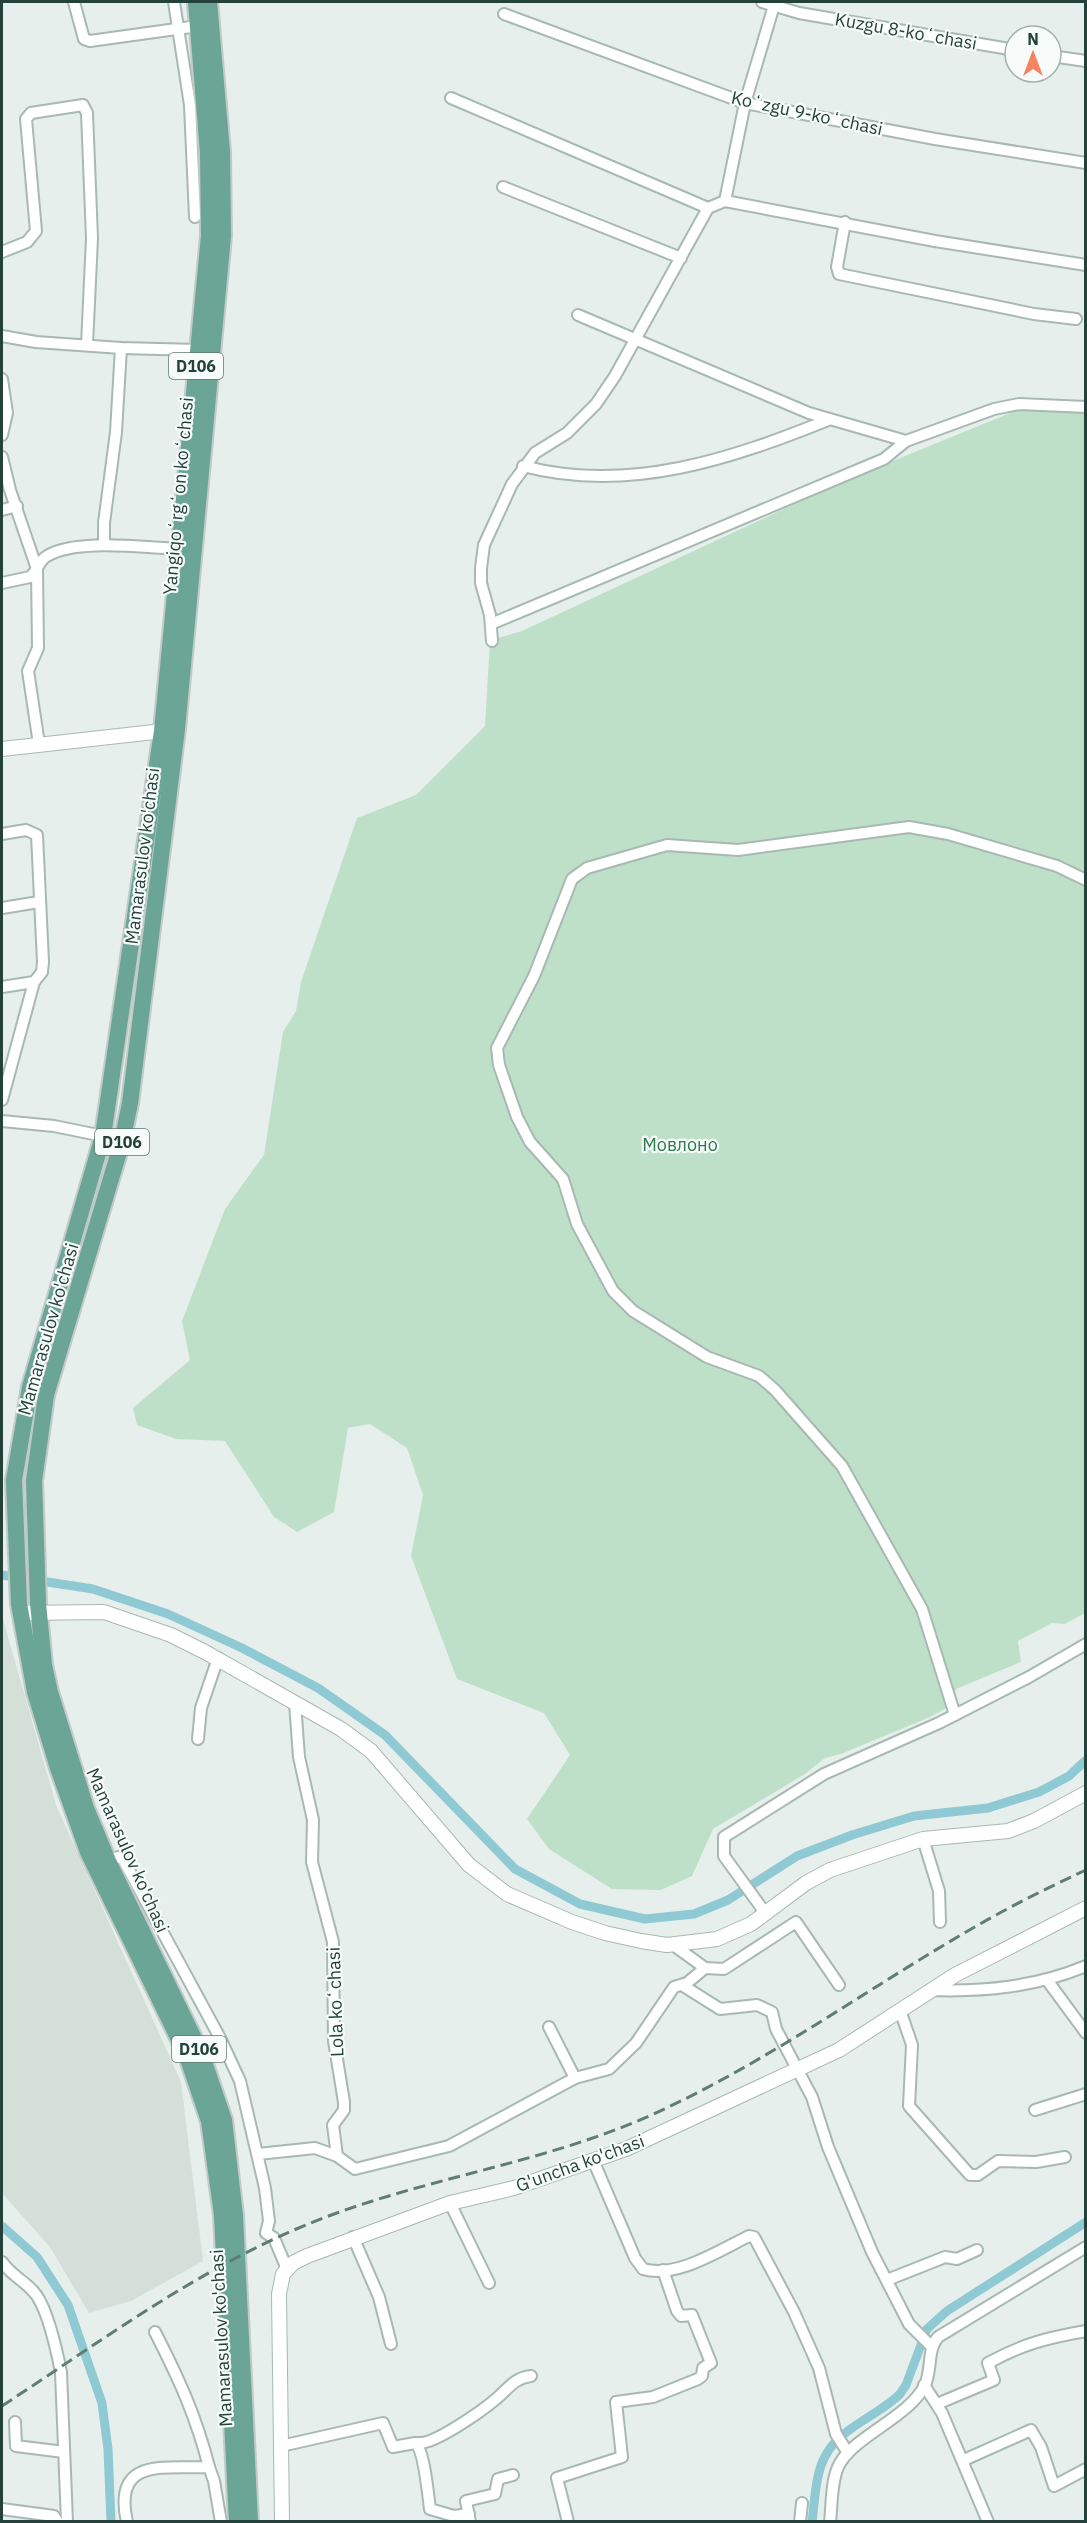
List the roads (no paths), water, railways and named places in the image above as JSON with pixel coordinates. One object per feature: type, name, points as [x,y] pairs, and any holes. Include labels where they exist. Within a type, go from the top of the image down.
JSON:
[{"type":"main road","name":"Yangiqoʻrgʻon koʻchasi","points":[[169,730],[180,549],[210,213],[208,153],[196,2]]},
{"type":"main road","name":"Yangiqoʻrgʻon koʻchasi","points":[[169,730],[223,236],[222,152],[210,2]]},
{"type":"main road","name":"Mamarasulov ko'chasi","points":[[169,730],[103,1136],[24,1415],[14,1480],[16,1546],[19,1609],[35,1692],[71,1810],[88,1852],[188,2056],[209,2121],[222,2215],[237,2522]]},
{"type":"main road","name":"Mamarasulov ko'chasi","points":[[169,730],[130,1103],[122,1142],[46,1395],[34,1481],[35,1546],[44,1665],[56,1717],[75,1778],[108,1861],[201,2053],[224,2120],[235,2216],[250,2522]]},
{"type":"street","points":[[74,2],[84,39],[90,41],[198,26]]},
{"type":"street","points":[[174,2],[190,105],[195,217]]},
{"type":"street","name":"Kuzgu 8-koʻchasi","points":[[762,2],[775,3],[811,15],[1003,48]]},
{"type":"street","points":[[725,201],[745,103],[775,3]]},
{"type":"street","name":"Koʻzgu 9-koʻchasi","points":[[504,14],[745,103],[935,139],[1086,163]]},
{"type":"street","points":[[1063,58],[1086,61]]},
{"type":"street","points":[[451,98],[708,208]]},
{"type":"street","points":[[2,252],[27,242],[36,231],[26,118],[31,113],[84,105],[87,113],[92,238],[87,345]]},
{"type":"street","points":[[502,187],[681,258]]},
{"type":"street","points":[[492,641],[491,624],[481,584],[484,545],[512,484],[523,466],[535,453],[567,433],[596,404],[615,376],[708,208],[725,201],[845,222],[935,241],[1086,265]]},
{"type":"street","points":[[845,222],[837,267],[839,274],[1012,310],[1076,319]]},
{"type":"street","points":[[578,315],[753,391],[828,420],[906,441]]},
{"type":"street","points":[[2,336],[36,342],[121,348],[198,350]]},
{"type":"street","points":[[104,545],[104,523],[112,464],[121,348]]},
{"type":"street","points":[[2,379],[7,412],[2,435]]},
{"type":"street","points":[[491,624],[581,584],[653,558],[884,459],[906,441],[994,408],[1011,405],[1086,407]]},
{"type":"street","points":[[523,466],[549,473],[573,475],[668,472],[772,442],[828,420]]},
{"type":"street","points":[[2,457],[10,490],[38,569]]},
{"type":"street","points":[[2,510],[17,506]]},
{"type":"street","points":[[39,744],[28,671],[38,648],[38,569],[40,561],[53,553],[104,545],[180,549]]},
{"type":"street","points":[[2,583],[30,577],[38,569]]},
{"type":"street","points":[[2,749],[169,730]]},
{"type":"street","points":[[955,1715],[922,1609],[842,1466],[775,1390],[759,1376],[707,1357],[633,1311],[613,1291],[577,1224],[563,1179],[530,1142],[516,1117],[499,1065],[497,1048],[534,976],[572,879],[579,872],[602,862],[667,845],[738,850],[909,827],[948,834],[1057,866],[1086,880]]},
{"type":"street","points":[[2,834],[26,830],[38,835],[42,972],[34,982],[2,1100]]},
{"type":"street","points":[[2,908],[39,902]]},
{"type":"street","points":[[2,987],[34,982]]},
{"type":"street","points":[[2,1121],[54,1126],[103,1136]]},
{"type":"street","points":[[19,1609],[38,1607],[104,1612],[171,1635],[218,1659],[341,1729],[371,1751],[469,1865],[507,1894],[605,1934],[672,1944],[717,1939],[739,1931],[764,1911],[830,1870],[923,1839],[1008,1831],[1034,1821],[1086,1793]]},
{"type":"street","points":[[764,1911],[724,1856],[724,1837],[825,1774],[955,1715],[1035,1674],[1086,1644]]},
{"type":"street","points":[[198,1739],[201,1708],[218,1659]]},
{"type":"street","name":"Lola koʻchasi","points":[[295,1703],[299,1757],[313,1820],[312,1862],[333,1942],[334,2041],[344,2102],[344,2110],[333,2125],[337,2156]]},
{"type":"street","points":[[923,1839],[939,1891],[940,1922]]},
{"type":"street","points":[[108,1861],[118,1857],[123,1859],[220,2038],[240,2081],[258,2154],[269,2221],[266,2233],[274,2238],[287,2269],[280,2282],[279,2294],[282,2522]]},
{"type":"street","name":"G'uncha ko'chasi","points":[[287,2269],[307,2256],[353,2238],[450,2204],[514,2188],[626,2149],[839,2050],[930,1990],[1002,1949],[1086,1908]]},
{"type":"street","points":[[672,1944],[705,1968],[718,1970],[730,1967],[796,1922],[839,1985]]},
{"type":"street","points":[[930,1990],[996,1990],[1047,1980],[1086,1966]]},
{"type":"street","points":[[258,2154],[315,2148],[337,2156],[355,2169],[449,2146],[575,2078],[600,2073],[618,2062],[636,2043],[674,1987],[682,1985],[705,1968]]},
{"type":"street","points":[[1047,1980],[1086,2033]]},
{"type":"street","points":[[682,1985],[720,2009],[757,2005],[769,2009],[783,2043],[812,2097],[856,2216],[916,2333],[930,2346]]},
{"type":"street","points":[[900,2010],[912,2045],[909,2106],[970,2175],[978,2175],[998,2161],[1036,2162],[1065,2157]]},
{"type":"street","points":[[549,2027],[575,2078]]},
{"type":"street","points":[[1035,2109],[1086,2094]]},
{"type":"street","points":[[593,2160],[640,2267],[648,2271],[691,2265],[753,2236],[794,2312],[819,2368],[836,2434],[847,2450]]},
{"type":"street","points":[[450,2204],[489,2283]]},
{"type":"street","points":[[353,2238],[379,2297],[391,2344]]},
{"type":"street","points":[[830,2522],[838,2465],[847,2450],[905,2408],[924,2385],[930,2346],[938,2337],[1086,2247]]},
{"type":"street","points":[[887,2280],[945,2258],[957,2259],[978,2250]]},
{"type":"street","points":[[2,2262],[12,2276]]},
{"type":"street","points":[[568,2522],[556,2482],[558,2477],[622,2457],[616,2402],[653,2397],[698,2379],[702,2376],[703,2368],[711,2362],[693,2317],[690,2314],[681,2316],[677,2311],[663,2270]]},
{"type":"street","points":[[2,2272],[24,2283],[38,2298],[56,2351],[61,2372],[67,2522]]},
{"type":"street","points":[[937,2404],[994,2380],[988,2363],[1013,2350],[1040,2339],[1086,2331]]},
{"type":"street","points":[[155,2332],[193,2409],[214,2481],[220,2522]]},
{"type":"street","points":[[281,2446],[383,2423],[393,2447],[434,2440],[495,2400],[518,2378],[531,2376]]},
{"type":"street","points":[[924,2385],[937,2404],[964,2460],[988,2522]]},
{"type":"street","points":[[15,2422],[16,2446],[64,2452]]},
{"type":"street","points":[[964,2460],[1031,2430],[1035,2434],[1054,2487],[1086,2469]]},
{"type":"street","points":[[418,2443],[424,2459],[422,2467],[430,2509],[469,2518],[466,2502],[495,2494],[498,2479],[513,2475]]},
{"type":"street","points":[[127,2522],[123,2501],[124,2488],[131,2479],[151,2468],[163,2466],[209,2467]]},
{"type":"street","points":[[800,2522],[802,2503]]},
{"type":"street","points":[[2,2510],[54,2517],[58,2522]]},
{"type":"waterway","points":[[2,1575],[93,1589],[168,1614],[242,1648],[318,1688],[385,1735],[515,1869],[580,1904],[645,1919],[694,1914],[728,1900],[797,1856],[852,1835],[914,1816],[988,1808],[1039,1792],[1069,1776],[1086,1760]]},
{"type":"waterway","points":[[812,2522],[818,2477],[827,2453],[851,2428],[900,2394],[906,2385],[927,2329],[947,2311],[1086,2222]]},
{"type":"waterway","points":[[2,2226],[37,2257],[68,2305],[102,2403],[108,2449],[111,2522]]},
{"type":"railway","points":[[2,2406],[163,2300],[246,2253],[334,2214],[413,2189],[572,2145],[649,2116],[731,2075],[927,1955],[1025,1900],[1086,1870]]},
{"type":"park label","name":"Мовлоно","points":[[680,1144]]}]
